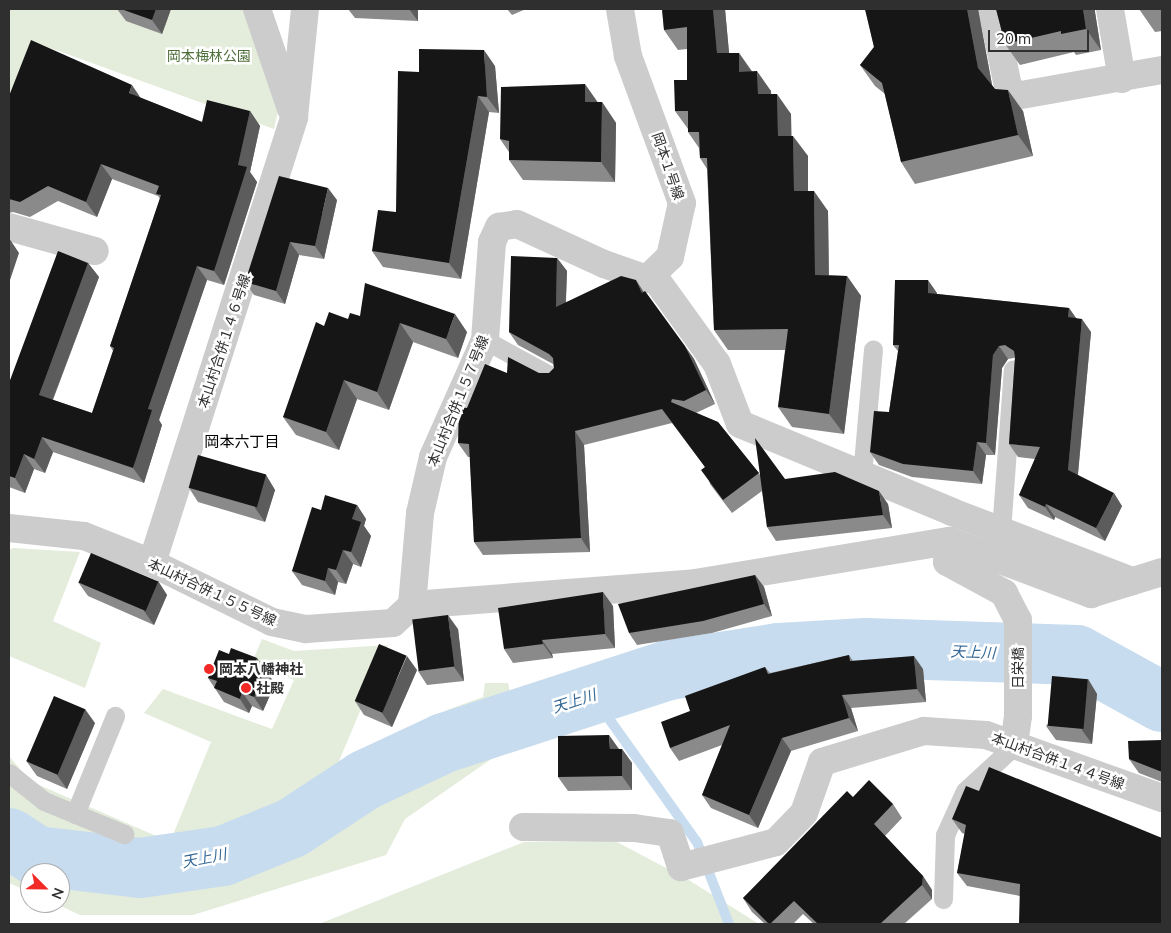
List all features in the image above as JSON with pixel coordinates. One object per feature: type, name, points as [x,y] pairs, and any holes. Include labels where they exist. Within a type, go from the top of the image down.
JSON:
[{"type":"street","points":[[257,9],[294,117]]},
{"type":"street","name":"本山村合併１４６号線","points":[[152,563],[294,117],[305,9]]},
{"type":"street","name":"岡本１号線","points":[[620,9],[628,56],[682,204],[670,257],[652,274]]},
{"type":"street","points":[[992,9],[1011,91],[1016,96],[1122,79],[1162,70]]},
{"type":"street","points":[[1110,9],[1122,79]]},
{"type":"street","name":"本山村合併１５７号線","points":[[412,605],[420,513],[433,457],[486,340],[492,242],[499,227],[517,224],[604,264],[647,279],[652,274]]},
{"type":"street","points":[[9,227],[95,251]]},
{"type":"street","points":[[652,274],[717,364],[740,424],[1000,531],[1132,582]]},
{"type":"street","name":"本山村合併１５５号線","points":[[9,528],[84,536],[152,563],[272,622],[306,629],[393,622],[412,605]]},
{"type":"street","points":[[412,605],[696,583],[950,541],[1091,594],[1162,572]]},
{"type":"street","name":"日栄橋","points":[[950,541],[947,562],[1004,593],[1018,620],[1018,716],[1014,746]]},
{"type":"street","name":"本山村合併１４４号線","points":[[523,827],[634,828],[670,834],[681,867],[776,842],[804,813],[822,762],[924,731],[986,735],[1162,798]]},
{"type":"lane","points":[[486,340],[553,377]]},
{"type":"lane","points":[[862,475],[873,349]]},
{"type":"lane","points":[[1000,531],[1013,369]]},
{"type":"lane","points":[[75,814],[115,716]]},
{"type":"lane","points":[[943,899],[944,835],[965,791],[1014,746]]},
{"type":"lane","points":[[9,773],[44,801],[124,834]]},
{"type":"green space","name":"岡本梅林公園","points":[[9,9],[245,9],[280,103],[274,129],[31,41],[9,98]]},
{"type":"green space","points":[[13,548],[80,552],[53,621],[101,643],[85,688],[9,656],[9,550]]},
{"type":"green space","points":[[262,639],[294,651],[388,645],[339,761],[428,737],[447,710],[483,697],[485,683],[508,683],[520,739],[405,819],[386,855],[193,915],[80,915],[70,910],[70,885],[74,886],[100,876],[79,851],[9,813],[9,756],[30,781],[170,842],[211,742],[144,713],[163,689],[272,729],[294,680],[252,662]]},
{"type":"green space","points":[[615,841],[687,879],[759,924],[319,924],[524,842]]},
{"type":"green space","points":[[9,859],[20,864],[20,888],[9,883]]},
{"type":"building","points":[[121,9],[156,9],[152,20]]},
{"type":"building","points":[[662,9],[713,9],[717,53],[739,53],[739,72],[757,71],[758,94],[777,94],[778,136],[793,136],[794,191],[814,191],[815,275],[847,276],[829,414],[778,407],[788,329],[714,330],[707,158],[700,158],[699,132],[688,132],[688,111],[675,111],[674,80],[687,80],[687,27],[664,30]]},
{"type":"building","points":[[865,9],[967,9],[978,68],[995,89],[1008,90],[1018,135],[901,162],[882,83],[860,65],[874,47]]},
{"type":"building","points":[[996,9],[1083,9],[1086,29],[1061,34],[1061,31],[1005,44]]},
{"type":"building","points":[[31,40],[132,85],[129,93],[202,122],[207,100],[250,111],[238,165],[247,167],[214,271],[197,266],[148,409],[152,410],[133,468],[42,437],[34,459],[24,454],[15,478],[9,476],[9,383],[58,251],[88,263],[39,395],[92,413],[114,348],[110,346],[161,195],[156,194],[159,186],[101,164],[86,202],[48,186],[20,202],[9,199],[9,96]]},
{"type":"building","points":[[419,49],[484,50],[487,97],[478,96],[449,263],[372,251],[378,210],[396,212],[398,71],[419,72]]},
{"type":"building","points":[[585,84],[585,102],[602,102],[601,162],[509,160],[509,141],[500,139],[501,87]]},
{"type":"building","points":[[279,176],[328,188],[315,246],[290,242],[276,291],[245,282]]},
{"type":"building","points":[[511,256],[557,258],[556,307],[621,276],[636,280],[642,293],[645,291],[685,346],[706,390],[684,401],[672,399],[671,402],[718,422],[759,473],[723,500],[701,470],[705,467],[662,409],[575,431],[581,538],[474,542],[469,444],[458,443],[459,407],[467,408],[485,364],[507,373],[508,357],[539,373],[549,373],[554,368],[553,358],[549,354],[509,332]]},
{"type":"building","points":[[895,280],[928,280],[928,293],[1069,308],[1068,317],[1082,319],[1068,470],[1114,493],[1096,528],[1046,504],[1045,507],[1019,495],[1040,447],[1009,444],[1015,357],[1014,351],[1005,345],[999,346],[993,355],[986,443],[977,442],[973,471],[903,464],[870,452],[874,411],[889,412],[899,345],[893,345]]},
{"type":"building","points":[[365,283],[455,314],[446,339],[400,323],[377,392],[344,380],[326,432],[283,417],[316,322],[324,326],[329,312],[348,319],[350,313],[360,316]]},
{"type":"building","points":[[755,438],[785,479],[835,472],[879,491],[883,515],[767,527]]},
{"type":"building","points":[[198,455],[266,475],[257,507],[189,488]]},
{"type":"building","points":[[325,495],[357,505],[352,519],[361,522],[351,552],[343,550],[336,570],[328,568],[325,581],[292,571],[312,507],[321,510]]},
{"type":"building","points":[[91,553],[158,582],[146,611],[78,582]]},
{"type":"building","points":[[755,575],[764,604],[703,621],[629,633],[618,604]]},
{"type":"building","points":[[603,592],[605,634],[542,640],[543,644],[504,649],[498,608]]},
{"type":"building","points":[[448,615],[454,667],[419,671],[412,619]]},
{"type":"building","points":[[379,644],[407,656],[382,713],[355,701]]},
{"type":"building","points":[[231,648],[257,658],[254,665],[265,670],[254,697],[242,692],[240,699],[214,688],[217,681],[208,678],[219,650],[229,654]]},
{"type":"building","points":[[849,655],[850,661],[914,656],[917,689],[842,695],[849,718],[782,738],[749,815],[702,795],[730,725],[670,748],[661,722],[690,711],[685,696],[765,667],[768,674]]},
{"type":"building","points":[[1052,676],[1088,679],[1084,729],[1048,726]]},
{"type":"building","points":[[54,696],[85,709],[58,775],[26,761]]},
{"type":"building","points":[[609,735],[610,749],[622,749],[622,776],[558,777],[558,736]]},
{"type":"building","points":[[1162,740],[1162,772],[1129,759],[1128,741]]},
{"type":"building","points":[[989,767],[1162,838],[1162,924],[1019,924],[1020,884],[957,873],[966,825],[952,819],[966,786],[979,791]]},
{"type":"building","points":[[869,780],[893,804],[874,824],[923,876],[922,885],[880,924],[818,924],[794,901],[769,924],[743,898],[847,791],[853,797]]},
{"type":"waterway","name":"天上川","points":[[9,838],[37,856],[140,868],[223,856],[292,828],[365,780],[444,743],[669,670],[779,653],[866,648],[1077,655],[1162,702]]},
{"type":"waterway","points":[[592,695],[697,842],[729,924]]},
{"type":"place","name":"岡本八幡神社","points":[[209,669]]},
{"type":"place","name":"社殿","points":[[246,688]]},
{"type":"district","name":"岡本六丁目","points":[[242,442]]}]
